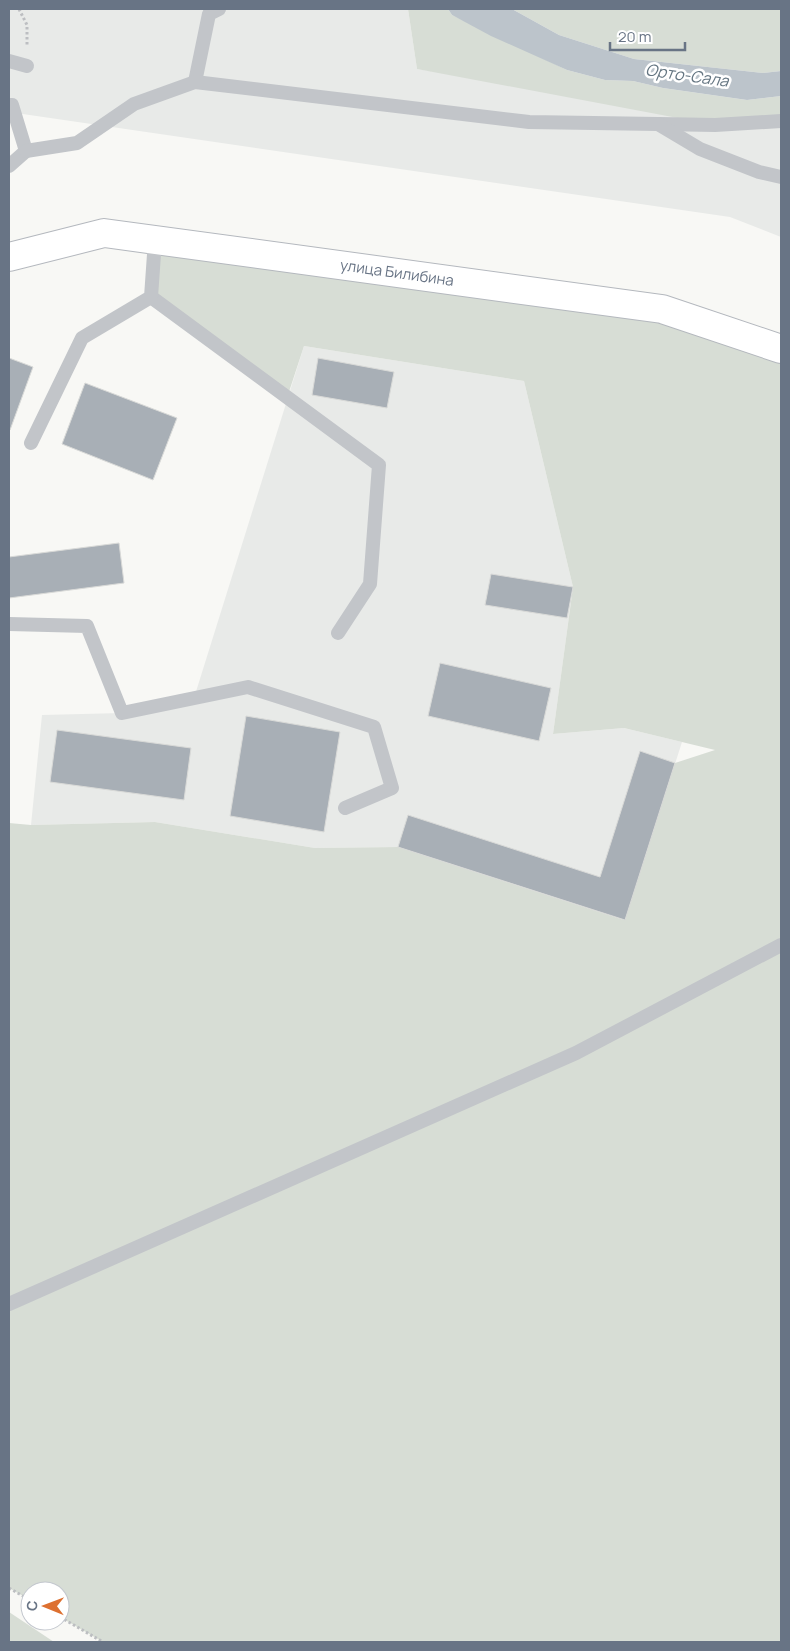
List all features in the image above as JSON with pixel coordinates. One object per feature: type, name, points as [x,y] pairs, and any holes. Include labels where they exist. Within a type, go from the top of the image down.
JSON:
[{"type":"street","name":"улица Билибина","points":[[9,257],[104,233],[662,309],[781,349]]},
{"type":"lane","points":[[195,82],[210,14],[219,9]]},
{"type":"lane","points":[[9,61],[27,66]]},
{"type":"lane","points":[[9,166],[26,151],[77,143],[134,104],[195,82],[529,122],[715,125],[781,121]]},
{"type":"lane","points":[[9,105],[12,105],[26,151]]},
{"type":"lane","points":[[658,124],[700,148],[759,172],[781,177]]},
{"type":"lane","points":[[151,297],[155,240]]},
{"type":"lane","points":[[31,442],[82,338],[151,297]]},
{"type":"lane","points":[[151,297],[378,465],[370,584],[338,633]]},
{"type":"lane","points":[[9,624],[86,626],[122,713],[248,687],[374,727],[392,788],[345,808]]},
{"type":"lane","points":[[9,1304],[576,1053],[781,945]]},
{"type":"path","points":[[9,1588],[20,1594]]},
{"type":"path","points":[[70,1624],[103,1642]]},
{"type":"shaded area","points":[[9,9],[408,9],[417,69],[781,124],[781,237],[730,217],[9,112]]},
{"type":"shaded area","points":[[408,9],[448,9],[452,15],[567,70],[605,80],[633,81],[663,88],[747,100],[781,96],[781,121],[715,125],[417,69]]},
{"type":"shaded area","points":[[512,9],[781,9],[781,71],[763,73],[634,59],[559,35]]},
{"type":"shaded area","points":[[155,240],[662,309],[781,349],[781,1642],[103,1642],[70,1623],[70,1581],[20,1581],[20,1594],[9,1588],[9,823],[31,825],[155,822],[315,848],[398,847],[624,920],[675,763],[715,750],[624,728],[553,734],[573,587],[524,381],[304,346],[287,398],[151,297]]},
{"type":"shaded area","points":[[304,346],[524,381],[573,587],[553,734],[624,728],[682,742],[625,920],[398,847],[315,848],[155,822],[31,825],[42,715],[122,713],[194,698]]},
{"type":"shaded area","points":[[9,1612],[20,1619],[20,1631],[38,1631],[54,1642],[9,1642]]},
{"type":"water","name":"Орто-Сала","points":[[448,9],[512,9],[559,35],[634,59],[763,73],[781,71],[781,96],[747,100],[663,88],[633,81],[605,80],[567,70],[491,36],[452,15]]},
{"type":"building","points":[[9,358],[33,367],[10,430],[9,429]]},
{"type":"building","points":[[318,358],[394,372],[387,408],[312,395]]},
{"type":"building","points":[[85,383],[177,418],[153,480],[62,444]]},
{"type":"building","points":[[119,543],[124,583],[9,598],[9,557]]},
{"type":"building","points":[[491,574],[573,587],[567,618],[485,605]]},
{"type":"building","points":[[440,663],[551,688],[539,741],[428,716]]},
{"type":"building","points":[[246,716],[340,732],[324,832],[230,816]]},
{"type":"building","points":[[57,730],[191,748],[184,800],[50,782]]},
{"type":"building","points":[[640,751],[675,763],[625,920],[398,847],[408,815],[600,877]]}]
